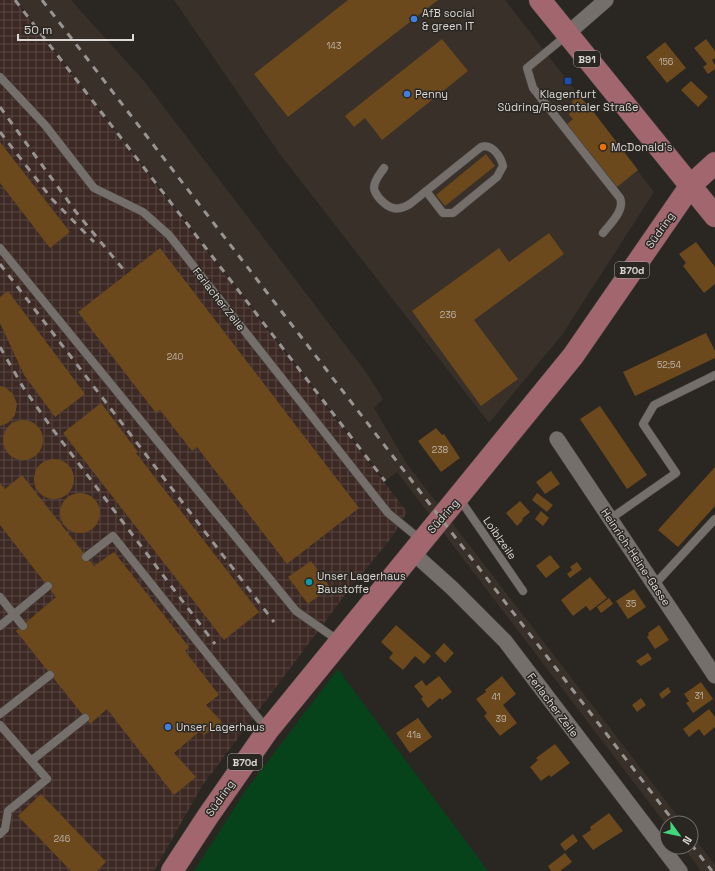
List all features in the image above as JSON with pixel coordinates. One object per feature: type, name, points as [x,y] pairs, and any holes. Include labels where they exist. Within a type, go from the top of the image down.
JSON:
[{"type":"main road","name":"B91","points":[[540,0],[692,185],[715,216]]},
{"type":"main road","name":"Südring","points":[[172,871],[268,730],[417,546],[459,498],[573,356],[692,185],[715,163]]},
{"type":"street","points":[[567,34],[606,0]]},
{"type":"street","name":"Heinrich-Heine-Gasse","points":[[557,439],[715,675]]},
{"type":"street","name":"Ferlacher Zeile","points":[[417,546],[452,588],[505,641],[680,871]]},
{"type":"lane","points":[[567,34],[527,68],[533,88],[620,198],[622,203],[621,209],[603,233]]},
{"type":"lane","name":"Ferlacher Zeile","points":[[0,77],[45,125],[94,188],[143,212],[169,235],[388,513],[417,546]]},
{"type":"lane","points":[[384,168],[377,178],[374,188],[378,197],[392,209],[405,207],[486,145],[493,149],[502,161],[503,166],[497,177],[453,213],[443,213],[426,192]]},
{"type":"lane","points":[[0,248],[296,611],[340,641]]},
{"type":"lane","points":[[610,519],[676,473],[643,424],[654,405],[715,375]]},
{"type":"lane","name":"Loiblzeile","points":[[459,498],[523,591]]},
{"type":"lane","points":[[655,584],[715,519]]},
{"type":"lane","points":[[86,557],[113,536],[268,730]]},
{"type":"lane","points":[[0,626],[48,586]]},
{"type":"lane","points":[[0,597],[23,626]]},
{"type":"lane","points":[[0,714],[50,675]]},
{"type":"lane","points":[[31,761],[85,718]]},
{"type":"lane","points":[[0,724],[47,779],[8,812],[5,829],[0,834]]},
{"type":"shaded area","points":[[0,0],[15,0],[407,512],[392,537],[348,591],[202,786],[154,871],[0,871]]},
{"type":"shaded area","points":[[16,0],[71,0],[144,81],[366,372],[383,399],[374,408],[407,464],[677,815],[659,816],[397,472],[385,481]]},
{"type":"shaded area","points":[[174,0],[505,0],[654,192],[562,335],[489,423],[279,153]]},
{"type":"shaded area","points":[[699,844],[715,865],[715,871],[701,871],[689,855],[699,855]]},
{"type":"green space","points":[[338,669],[488,871],[194,871],[246,790]]},
{"type":"building","points":[[348,0],[438,0],[288,117],[254,74]]},
{"type":"building","name":"Penny","points":[[442,39],[468,71],[382,140],[365,118],[354,127],[345,116]]},
{"type":"building","points":[[706,39],[715,51],[715,58],[712,60],[715,65],[715,69],[708,74],[703,67],[707,64],[694,48]]},
{"type":"building","points":[[665,42],[686,68],[667,83],[646,57]]},
{"type":"building","points":[[691,81],[708,97],[698,107],[681,90]]},
{"type":"building","name":"McDonald's","points":[[575,92],[589,106],[638,170],[617,187],[567,124],[573,119],[569,115]]},
{"type":"building","points":[[0,142],[70,232],[50,248],[0,183]]},
{"type":"building","points":[[486,154],[495,166],[445,206],[436,195]]},
{"type":"building","points":[[549,233],[564,254],[474,320],[518,379],[481,406],[412,311],[499,248],[509,262]]},
{"type":"building","points":[[696,242],[715,267],[715,284],[704,293],[683,266],[686,263],[679,254]]},
{"type":"building","points":[[160,248],[359,508],[287,564],[197,447],[192,451],[160,410],[156,413],[78,312]]},
{"type":"building","points":[[8,291],[85,394],[55,417],[24,375],[0,323],[0,297]]},
{"type":"building","points":[[706,333],[715,351],[715,358],[635,396],[623,372]]},
{"type":"building","points":[[0,386],[5,387],[13,394],[17,404],[15,415],[8,423],[0,426]]},
{"type":"building","points":[[101,403],[138,452],[136,453],[259,612],[224,640],[63,433]]},
{"type":"building","points":[[600,406],[647,475],[627,489],[580,419]]},
{"type":"building","points":[[27,420],[34,423],[40,429],[43,440],[42,448],[34,457],[27,460],[19,460],[12,457],[4,448],[3,436],[6,429],[15,421]]},
{"type":"building","points":[[436,428],[442,435],[444,434],[460,458],[441,472],[418,441]]},
{"type":"building","points":[[58,459],[65,462],[71,468],[74,479],[73,487],[65,496],[58,499],[50,499],[43,496],[35,487],[34,475],[37,468],[46,460]]},
{"type":"building","points":[[715,467],[715,506],[678,547],[658,530]]},
{"type":"building","points":[[551,471],[560,484],[545,494],[536,482]]},
{"type":"building","points":[[22,475],[94,566],[114,552],[189,647],[185,651],[219,695],[206,705],[222,722],[204,735],[200,731],[174,753],[196,777],[174,795],[107,709],[90,724],[16,631],[56,597],[0,525],[0,483],[5,489]]},
{"type":"building","points":[[84,493],[91,496],[97,502],[100,513],[99,521],[91,530],[84,533],[76,533],[69,530],[61,521],[60,509],[63,502],[72,494]]},
{"type":"building","points":[[537,493],[553,505],[547,512],[532,500]]},
{"type":"building","points":[[520,501],[530,512],[517,526],[506,513]]},
{"type":"building","points":[[541,511],[549,518],[543,526],[535,519]]},
{"type":"building","points":[[550,555],[560,567],[546,578],[536,566]]},
{"type":"building","name":"Unser Lagerhaus Baustoffe","points":[[311,561],[330,587],[308,604],[288,577]]},
{"type":"building","points":[[577,562],[582,569],[570,578],[567,574],[572,570],[570,567]]},
{"type":"building","points":[[590,577],[607,598],[590,611],[586,606],[573,616],[561,600]]},
{"type":"building","points":[[634,589],[646,607],[628,619],[616,601]]},
{"type":"building","points":[[609,598],[613,604],[601,613],[597,607]]},
{"type":"building","points":[[396,625],[431,656],[424,664],[415,656],[403,670],[389,658],[393,653],[381,642]]},
{"type":"building","points":[[659,625],[669,640],[655,649],[647,637],[649,635],[648,633]]},
{"type":"building","points":[[444,643],[454,653],[445,663],[435,653]]},
{"type":"building","points":[[648,653],[652,659],[641,666],[636,661]]},
{"type":"building","points":[[439,676],[452,692],[442,700],[440,698],[428,708],[421,699],[423,697],[414,686],[422,680],[426,686]]},
{"type":"building","points":[[502,676],[516,694],[503,705],[517,723],[500,736],[484,716],[487,713],[476,699],[486,692],[485,690]]},
{"type":"building","points":[[701,682],[713,699],[693,713],[686,703],[689,701],[684,694]]},
{"type":"building","points":[[668,687],[671,692],[662,699],[659,694]]},
{"type":"building","points":[[641,698],[646,705],[637,712],[632,705]]},
{"type":"building","points":[[709,709],[715,717],[715,727],[704,736],[699,729],[689,737],[683,729]]},
{"type":"building","points":[[418,718],[432,737],[410,753],[396,733]]},
{"type":"building","points":[[555,744],[570,763],[551,777],[549,775],[541,781],[530,767],[538,760],[536,758]]},
{"type":"building","points":[[41,794],[106,862],[97,871],[71,871],[18,816]]},
{"type":"building","points":[[609,813],[623,831],[593,850],[582,836],[591,830],[590,827]]},
{"type":"building","points":[[573,834],[578,841],[565,851],[560,844]]},
{"type":"building","points":[[565,853],[572,862],[560,871],[551,871],[548,866]]},
{"type":"railway","points":[[15,0],[385,481]]},
{"type":"railway","points":[[42,0],[669,815]]},
{"type":"railway","points":[[0,107],[76,212],[123,269]]},
{"type":"railway","points":[[0,132],[52,199],[94,242]]},
{"type":"railway","points":[[0,264],[274,622]]},
{"type":"railway","points":[[0,347],[23,387],[51,427],[215,644]]},
{"type":"railway","points":[[699,854],[712,871]]},
{"type":"place","name":"AfB social & green IT","points":[[414,19]]},
{"type":"place","name":"Klagenfurt Südring/Rosentaler Straße","points":[[568,81]]},
{"type":"place","name":"Penny","points":[[407,94]]},
{"type":"place","name":"McDonald's","points":[[603,147]]},
{"type":"place","name":"Unser Lagerhaus Baustoffe","points":[[309,582]]},
{"type":"place","name":"Unser Lagerhaus","points":[[168,727]]}]
